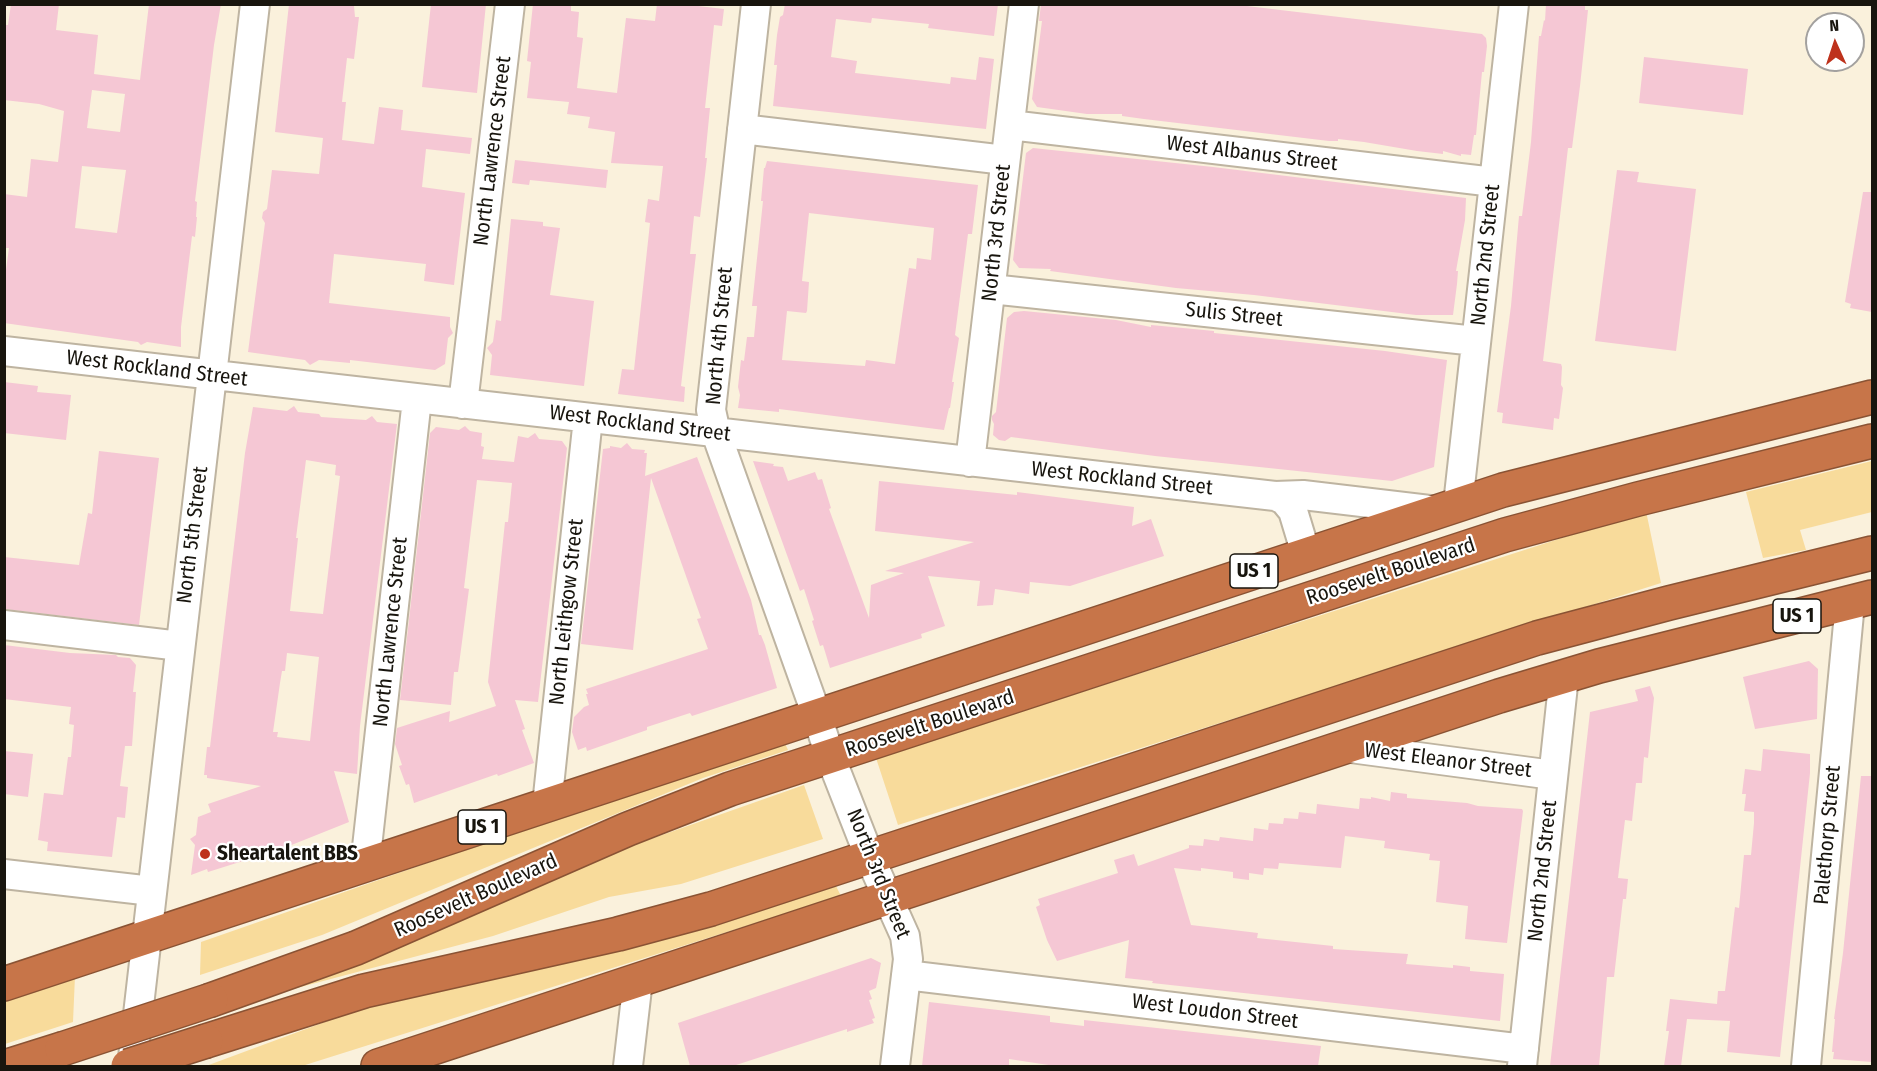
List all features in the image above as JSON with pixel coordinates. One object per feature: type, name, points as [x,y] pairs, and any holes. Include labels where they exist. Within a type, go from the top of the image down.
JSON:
[{"type":"highway","name":"Roosevelt Boulevard","points":[[4,984],[1306,554],[1537,480],[1872,397]]},
{"type":"highway","name":"Roosevelt Boulevard","points":[[8,1066],[211,1000],[356,948],[679,808],[830,756],[1505,535],[1688,486],[1872,441]]},
{"type":"highway","name":"US 1","points":[[130,1066],[364,991],[665,922],[751,897],[1547,636],[1872,553]]},
{"type":"highway","points":[[1141,609],[1315,597]]},
{"type":"highway","name":"US 1","points":[[378,1066],[1564,676],[1662,649],[1861,600]]},
{"type":"highway","points":[[1343,747],[1453,666]]},
{"type":"street","name":"North 5th Street","points":[[130,1066],[147,937],[255,4]]},
{"type":"street","name":"North Lawrence Street","points":[[463,404],[510,4]]},
{"type":"street","name":"North 4th Street","points":[[756,4],[711,400],[716,433],[830,756]]},
{"type":"street","name":"North 3rd Street","points":[[970,462],[1024,4]]},
{"type":"street","name":"North 2nd Street","points":[[1448,508],[1476,341],[1514,4]]},
{"type":"street","name":"West Albanus Street","points":[[1010,125],[1494,182]]},
{"type":"street","points":[[742,129],[1005,160]]},
{"type":"street","name":"Sulis Street","points":[[991,289],[1476,341]]},
{"type":"street","name":"West Rockland Street","points":[[4,351],[1275,496],[1303,495],[1448,508]]},
{"type":"street","name":"North Lawrence Street","points":[[365,865],[417,399]]},
{"type":"street","name":"North Leithgow Street","points":[[547,805],[588,418]]},
{"type":"street","points":[[1275,496],[1284,500],[1293,511],[1306,554]]},
{"type":"street","name":"Palethorp Street","points":[[1806,1066],[1861,600]]},
{"type":"street","points":[[4,625],[180,646]]},
{"type":"street","name":"North 2nd Street","points":[[1523,1058],[1564,676]]},
{"type":"street","name":"West Eleanor Street","points":[[1343,747],[1553,775]]},
{"type":"street","name":"North 3rd Street","points":[[830,756],[870,858],[905,936],[908,959],[895,1066]]},
{"type":"street","points":[[4,874],[152,891]]},
{"type":"street","name":"West Loudon Street","points":[[906,975],[1523,1058]]},
{"type":"street","points":[[628,1066],[638,980]]},
{"type":"shaded area","points":[[1872,461],[1872,512],[1800,530],[1806,550],[1763,558],[1746,492]]},
{"type":"shaded area","points":[[1646,511],[1661,583],[898,825],[876,758]]},
{"type":"shaded area","points":[[783,739],[788,750],[703,778],[322,935],[200,975],[201,942]]},
{"type":"shaded area","points":[[804,785],[823,839],[681,884],[609,897],[493,936],[278,993],[493,906],[611,853]]},
{"type":"shaded area","points":[[835,884],[841,896],[302,1066],[206,1066],[360,1009],[533,966]]},
{"type":"shaded area","points":[[75,976],[73,1022],[5,1044],[4,1000]]},
{"type":"building","points":[[11,4],[59,4],[56,30],[98,35],[94,74],[140,80],[149,4],[221,4],[195,201],[197,202],[197,217],[195,237],[192,236],[181,327],[181,347],[147,342],[141,345],[138,342],[4,323],[4,284],[9,248],[4,248],[4,194],[27,197],[31,159],[58,162],[64,111],[39,104],[4,100],[4,25],[8,25]],"holes":[[[92,90],[125,94],[120,132],[87,128]],[[82,166],[126,170],[117,233],[75,228]]]},
{"type":"building","points":[[289,4],[354,6],[355,17],[359,17],[354,59],[347,58],[342,102],[346,102],[342,140],[374,144],[379,107],[403,110],[401,130],[472,138],[470,154],[426,149],[422,187],[465,193],[454,285],[424,281],[426,264],[334,254],[329,303],[450,317],[450,327],[453,333],[448,338],[445,364],[435,370],[350,360],[350,363],[319,360],[310,365],[305,360],[248,352],[265,223],[262,218],[263,212],[267,209],[272,170],[319,174],[323,138],[275,132]]},
{"type":"building","points":[[431,4],[486,4],[477,93],[422,87]]},
{"type":"building","points":[[533,4],[571,4],[571,11],[579,12],[577,37],[583,38],[577,88],[617,93],[626,18],[655,21],[657,4],[724,9],[722,26],[714,25],[705,108],[710,108],[705,158],[707,158],[700,217],[694,216],[690,254],[696,254],[681,386],[685,387],[684,402],[618,394],[622,369],[634,370],[650,223],[645,222],[648,199],[659,201],[663,166],[611,163],[615,132],[588,128],[590,117],[567,114],[569,102],[527,98],[531,62],[527,61]]},
{"type":"building","points":[[785,4],[998,4],[994,36],[928,28],[929,24],[872,18],[871,23],[836,19],[831,57],[857,61],[855,73],[950,84],[951,77],[976,80],[979,57],[994,59],[986,129],[773,106],[777,35]]},
{"type":"building","points":[[1041,4],[1230,4],[1482,34],[1486,38],[1487,46],[1476,135],[1474,135],[1471,155],[1461,154],[1461,156],[1443,151],[1443,154],[1417,151],[1338,139],[1338,141],[1329,141],[1144,119],[1122,116],[1122,114],[1087,114],[1037,107],[1032,99],[1042,21],[1039,21]]},
{"type":"building","points":[[1546,4],[1585,4],[1585,10],[1588,10],[1572,148],[1568,148],[1543,361],[1561,364],[1562,367],[1561,385],[1563,388],[1559,419],[1554,418],[1553,430],[1502,423],[1503,413],[1497,412],[1511,306],[1519,216],[1522,216],[1531,142],[1539,36],[1541,36],[1545,21]]},
{"type":"building","points":[[1644,57],[1748,69],[1743,115],[1639,103]]},
{"type":"building","points":[[1033,148],[1466,198],[1465,220],[1456,271],[1458,271],[1453,315],[1416,315],[1176,288],[1050,271],[1051,269],[1019,268],[1013,260],[1026,153]]},
{"type":"building","points":[[515,160],[608,170],[606,188],[530,180],[529,185],[512,183]]},
{"type":"building","points":[[767,161],[978,185],[972,234],[968,234],[955,335],[959,338],[952,382],[954,382],[944,430],[779,409],[779,412],[738,408],[741,360],[744,361],[747,337],[754,337],[757,306],[752,306]],"holes":[[[809,213],[934,228],[931,260],[917,258],[916,269],[909,268],[895,364],[866,360],[865,366],[782,360],[787,311],[806,313],[807,311],[809,282],[802,281]]]},
{"type":"building","points":[[1617,170],[1639,172],[1637,182],[1696,189],[1676,351],[1595,341]]},
{"type":"building","points":[[1863,192],[1872,192],[1872,312],[1850,308],[1851,304],[1845,302]]},
{"type":"building","points":[[511,219],[543,222],[543,226],[560,228],[550,295],[594,301],[584,386],[490,375],[492,355],[487,348],[493,342],[496,320],[501,321]]},
{"type":"building","points":[[1014,312],[1116,320],[1151,327],[1151,325],[1214,331],[1214,333],[1385,351],[1447,360],[1434,467],[1392,481],[1155,456],[1011,437],[1005,441],[999,440],[993,435],[992,416],[996,412],[1007,318]]},
{"type":"building","points":[[4,382],[38,386],[37,392],[71,395],[66,440],[4,433]]},
{"type":"building","points":[[294,406],[298,412],[319,414],[321,417],[366,420],[372,416],[377,422],[397,424],[360,726],[357,774],[334,771],[349,822],[284,848],[208,872],[207,869],[191,875],[195,845],[190,839],[196,835],[198,817],[211,812],[208,804],[261,786],[207,778],[207,775],[204,775],[207,747],[210,747],[245,453],[253,407],[287,411]],"holes":[[[306,460],[336,465],[335,475],[340,476],[323,614],[290,611]],[[287,653],[319,657],[310,741],[277,737],[278,732],[273,732]]]},
{"type":"building","points":[[465,426],[470,431],[482,433],[481,446],[484,447],[482,459],[514,462],[518,436],[528,438],[535,433],[539,439],[562,441],[567,448],[538,702],[515,700],[525,729],[522,730],[534,763],[414,803],[409,784],[406,785],[399,766],[402,765],[395,744],[397,728],[450,711],[449,722],[496,706],[488,682],[505,522],[508,522],[512,483],[477,480],[464,588],[469,589],[458,672],[454,672],[451,705],[400,700],[430,433],[436,427],[459,430]]},
{"type":"building","points":[[627,443],[632,449],[645,450],[644,453],[647,453],[645,476],[697,457],[751,600],[759,635],[765,645],[777,688],[692,716],[690,713],[647,727],[647,730],[587,751],[586,747],[578,750],[572,732],[574,717],[589,705],[586,689],[708,649],[697,619],[701,618],[651,478],[633,650],[581,644],[603,449],[610,448],[610,446],[621,448]]},
{"type":"building","points":[[99,451],[159,458],[139,625],[4,609],[4,557],[79,565],[88,513],[92,514]]},
{"type":"building","points":[[753,461],[783,467],[788,481],[815,472],[818,480],[822,479],[831,508],[829,509],[869,618],[871,585],[904,573],[885,571],[974,542],[875,531],[879,481],[1017,495],[1017,492],[1134,507],[1132,526],[1151,519],[1164,556],[1070,586],[1030,582],[1029,594],[995,589],[993,605],[977,606],[980,581],[928,576],[945,626],[921,634],[922,638],[830,668],[823,645],[820,646],[804,589],[800,591]]},
{"type":"building","points":[[4,645],[70,653],[116,655],[130,658],[136,665],[132,746],[125,746],[120,786],[128,787],[125,818],[117,817],[112,857],[47,851],[48,842],[38,840],[44,793],[63,795],[68,757],[71,757],[74,725],[69,724],[71,707],[4,699]]},
{"type":"building","points":[[1809,661],[1818,669],[1817,719],[1755,729],[1743,677]]},
{"type":"building","points":[[1650,686],[1654,698],[1648,758],[1644,757],[1642,783],[1636,783],[1632,821],[1625,820],[1618,878],[1628,879],[1626,899],[1623,899],[1614,977],[1607,977],[1599,1066],[1550,1066],[1590,712],[1638,701],[1635,690]]},
{"type":"building","points":[[1763,749],[1810,754],[1810,773],[1780,1057],[1727,1052],[1730,1021],[1687,1019],[1681,1066],[1664,1066],[1669,1031],[1666,1031],[1670,999],[1717,1004],[1718,991],[1725,991],[1735,907],[1739,908],[1744,855],[1751,855],[1754,823],[1754,812],[1744,811],[1746,794],[1742,794],[1745,769],[1761,771]]},
{"type":"building","points":[[4,751],[33,754],[28,797],[4,794]]},
{"type":"building","points":[[1861,776],[1872,776],[1872,1062],[1833,1059],[1834,1052],[1832,1052]]},
{"type":"building","points":[[1391,792],[1407,794],[1407,798],[1522,809],[1507,943],[1465,939],[1468,906],[1436,902],[1440,861],[1429,860],[1430,854],[1384,848],[1385,841],[1345,836],[1341,868],[1279,863],[1278,869],[1264,868],[1263,875],[1249,873],[1249,880],[1233,878],[1233,872],[1201,868],[1201,871],[1174,868],[1191,925],[1258,933],[1257,938],[1333,946],[1333,949],[1408,954],[1406,964],[1453,968],[1453,965],[1470,967],[1470,971],[1504,974],[1500,1021],[1152,983],[1153,981],[1125,978],[1129,940],[1057,961],[1047,940],[1036,907],[1040,905],[1038,899],[1118,873],[1114,860],[1134,854],[1138,866],[1189,848],[1189,845],[1203,846],[1204,839],[1219,841],[1220,837],[1253,841],[1254,828],[1268,830],[1269,823],[1283,824],[1284,818],[1298,819],[1299,812],[1316,814],[1317,804],[1359,809],[1360,798],[1371,799],[1371,797],[1390,801]]},
{"type":"building","points":[[871,958],[881,963],[876,988],[869,991],[874,1023],[847,1032],[847,1029],[733,1066],[690,1066],[678,1023]]},
{"type":"building","points":[[929,1002],[1050,1016],[1050,1022],[1084,1026],[1084,1020],[1321,1046],[1318,1066],[1055,1066],[1009,1059],[1009,1066],[922,1066]]},
{"type":"place","name":"Sheartalent BBS","points":[[205,854]]}]
